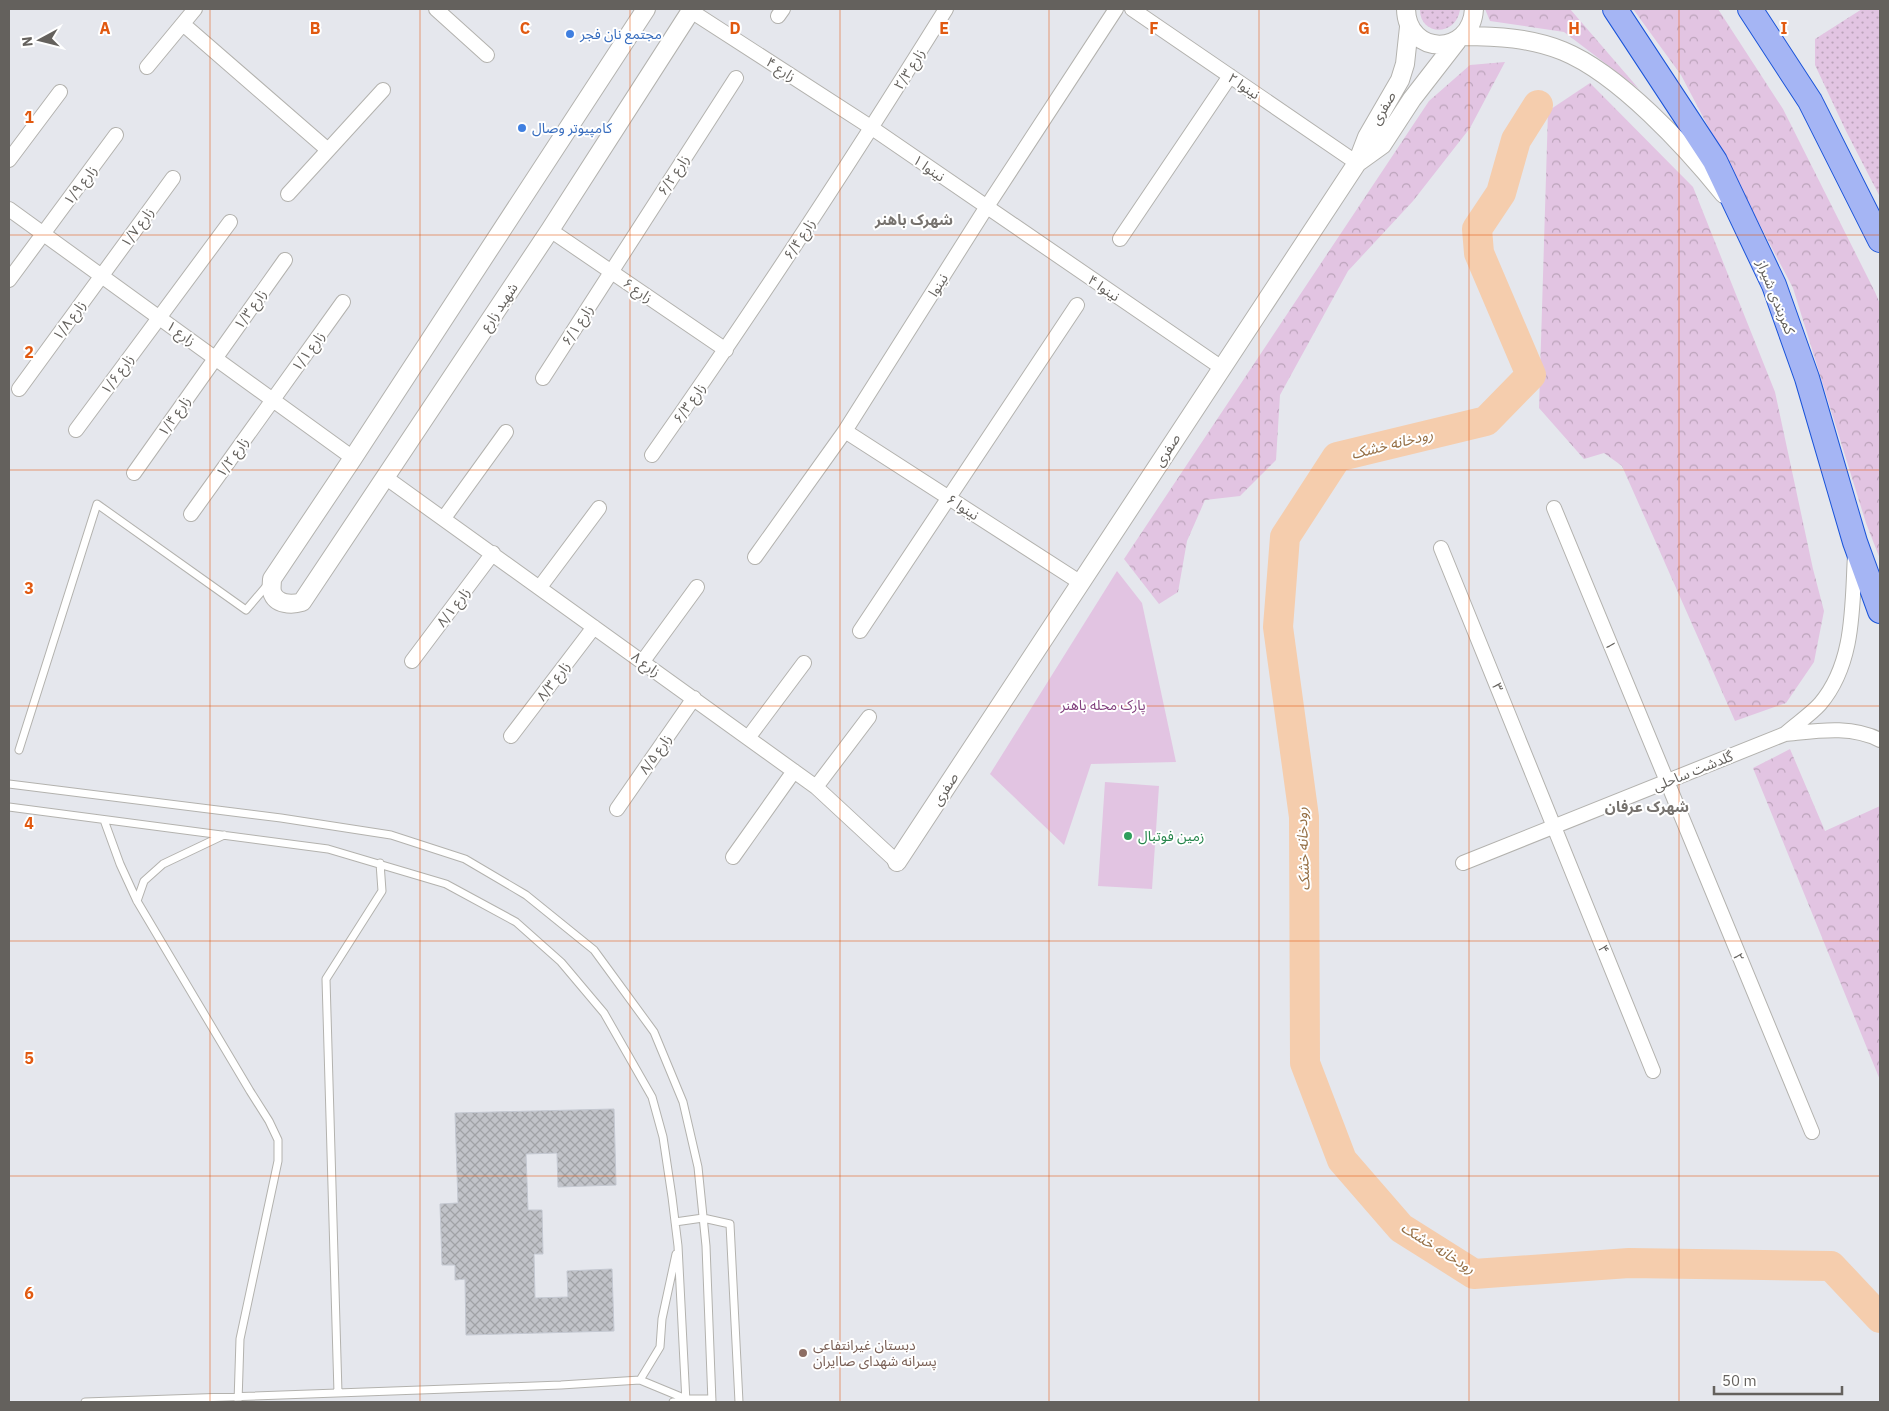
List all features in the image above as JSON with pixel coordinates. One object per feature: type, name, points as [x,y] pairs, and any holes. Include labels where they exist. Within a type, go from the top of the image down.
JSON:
[{"type":"highway","name":"کمربندی شیراز","points":[[1615,9],[1715,161],[1774,285],[1807,378],[1855,542],[1880,611]]},
{"type":"highway","points":[[1750,9],[1810,100],[1880,240]]},
{"type":"street","points":[[147,67],[196,9]]},
{"type":"street","points":[[436,9],[487,55]]},
{"type":"street","points":[[272,579],[354,458],[646,9]]},
{"type":"street","name":"۲/۳ زارع","points":[[872,128],[946,9]]},
{"type":"street","name":"نینوا","points":[[754,557],[845,431],[986,208],[1116,9]]},
{"type":"street","name":"۲ نینوا","points":[[1132,9],[1357,163]]},
{"type":"street","points":[[1406,9],[1406,17],[1410,27],[1425,42],[1446,44],[1460,38],[1506,37],[1535,42],[1562,50],[1580,59],[1602,74],[1657,121],[1710,178],[1741,216]]},
{"type":"street","points":[[1357,163],[1382,145],[1412,99],[1470,28],[1474,18],[1474,9]]},
{"type":"street","name":"۴ زارع","points":[[691,10],[872,128]]},
{"type":"street","name":"شهید زارع","points":[[272,579],[272,593],[280,601],[292,605],[302,602],[550,230],[691,10]]},
{"type":"street","points":[[182,24],[328,150]]},
{"type":"street","name":"صفری","points":[[897,862],[1357,163],[1367,137],[1400,80],[1405,64],[1410,27]]},
{"type":"street","points":[[1120,239],[1230,76]]},
{"type":"street","name":"۶/۲ زارع","points":[[611,272],[736,78]]},
{"type":"street","points":[[288,194],[383,90]]},
{"type":"street","points":[[9,160],[60,92]]},
{"type":"street","name":"۱ نینوا","points":[[872,128],[986,208]]},
{"type":"street","name":"۶/۴ زارع","points":[[726,350],[872,128]]},
{"type":"street","name":"۱/۹ زارع","points":[[9,280],[116,135]]},
{"type":"street","name":"۱/۷ زارع","points":[[102,276],[173,178]]},
{"type":"street","name":"۴ نینوا","points":[[986,208],[1222,368]]},
{"type":"street","name":"۱ زارع","points":[[9,209],[354,458]]},
{"type":"street","name":"۱/۶ زارع","points":[[76,430],[230,222]]},
{"type":"street","name":"۶ زارع","points":[[550,230],[726,350]]},
{"type":"street","name":"۱/۳ زارع","points":[[215,358],[285,260]]},
{"type":"street","name":"۶/۱ زارع","points":[[543,378],[611,272]]},
{"type":"street","name":"۱/۸ زارع","points":[[19,389],[102,276]]},
{"type":"street","name":"۱/۱ زارع","points":[[273,400],[343,302]]},
{"type":"street","points":[[860,631],[1077,305]]},
{"type":"street","name":"۶/۳ زارع","points":[[652,455],[726,350]]},
{"type":"street","name":"۱/۴ زارع","points":[[134,473],[215,358]]},
{"type":"street","name":"۱/۲ زارع","points":[[191,514],[273,400]]},
{"type":"street","name":"۶ نینوا","points":[[845,431],[1081,583]]},
{"type":"street","points":[[444,518],[506,432]]},
{"type":"street","name":"۸ زارع","points":[[385,477],[816,787],[897,862]]},
{"type":"street","points":[[540,587],[599,508]]},
{"type":"street","name":"۱","points":[[1554,508],[1667,781]]},
{"type":"street","name":"گلدشت ساحلی","points":[[1785,734],[1820,704],[1835,682],[1842,666],[1850,631],[1855,542]]},
{"type":"street","name":"۳","points":[[1442,548],[1554,826]]},
{"type":"street","name":"۸/۱ زارع","points":[[412,661],[493,553]]},
{"type":"street","points":[[643,661],[697,587]]},
{"type":"street","name":"۸/۳ زارع","points":[[511,736],[594,626]]},
{"type":"street","points":[[748,738],[804,663]]},
{"type":"street","name":"۸/۵ زارع","points":[[617,809],[694,698]]},
{"type":"street","points":[[816,787],[869,717]]},
{"type":"street","name":"گلدشت ساحلی","points":[[1463,863],[1785,734],[1837,729],[1870,735],[1880,740]]},
{"type":"street","points":[[733,856],[794,771]]},
{"type":"street","name":"۲","points":[[1667,781],[1812,1132]]},
{"type":"street","name":"۴","points":[[1554,826],[1653,1072]]},
{"type":"lane","points":[[19,750],[97,504],[246,610],[272,579]]},
{"type":"lane","points":[[9,784],[281,818],[391,835],[464,860],[526,895],[594,950],[654,1032],[683,1102],[698,1167],[706,1246],[712,1401],[686,1400],[673,1402]]},
{"type":"lane","points":[[9,808],[328,849],[446,884],[516,922],[561,962],[604,1013],[652,1097],[663,1137],[678,1246],[686,1400]]},
{"type":"lane","points":[[104,820],[136,901],[269,1121],[278,1140],[278,1161],[240,1338],[238,1400]]},
{"type":"lane","points":[[136,901],[144,881],[163,864],[224,835]]},
{"type":"lane","points":[[338,1393],[326,979],[382,891],[380,863]]},
{"type":"lane","points":[[675,1222],[703,1218],[730,1224],[739,1402]]},
{"type":"lane","points":[[640,1380],[660,1347],[662,1319],[678,1246]]},
{"type":"lane","points":[[85,1402],[238,1400],[338,1393],[561,1386],[640,1380],[686,1400]]},
{"type":"green space","points":[[1420,9],[1460,10],[1457,19],[1452,25],[1438,30],[1425,24],[1421,18]]},
{"type":"green space","points":[[1485,9],[1570,9],[1639,89],[1564,32],[1490,21]]},
{"type":"green space","points":[[1633,9],[1718,9],[1783,109],[1875,292],[1880,304],[1880,559],[1866,523],[1793,288],[1681,75]]},
{"type":"green space","points":[[1862,9],[1880,9],[1880,197],[1815,65],[1815,39]]},
{"type":"green space","points":[[1505,62],[1470,128],[1413,201],[1348,271],[1280,395],[1276,460],[1240,496],[1205,500],[1187,541],[1178,592],[1159,604],[1124,559],[1429,101],[1470,65]]},
{"type":"green space","points":[[1590,83],[1693,187],[1775,392],[1813,569],[1824,611],[1814,662],[1786,703],[1735,721],[1622,466],[1604,453],[1584,459],[1539,408],[1548,111]]},
{"type":"green space","name":"پارک محله باهنر","points":[[1117,571],[1142,603],[1176,762],[1091,764],[1064,845],[990,774]]},
{"type":"green space","points":[[1790,749],[1825,831],[1880,806],[1880,1080],[1753,768]]},
{"type":"green space","name":"زمین فوتبال","points":[[1105,782],[1159,786],[1152,889],[1098,886]]},
{"type":"building","points":[[614,1109],[616,1185],[558,1187],[557,1153],[526,1154],[528,1210],[542,1210],[543,1254],[534,1254],[535,1298],[568,1297],[567,1271],[612,1269],[614,1331],[466,1335],[465,1279],[455,1280],[455,1265],[442,1265],[440,1204],[458,1203],[455,1113]]},
{"type":"waterway","name":"رودخانه خشک","points":[[1538,105],[1516,140],[1501,193],[1477,229],[1479,253],[1531,375],[1486,421],[1337,457],[1285,537],[1278,627],[1304,817],[1305,1063],[1342,1160],[1401,1228],[1474,1274],[1629,1263],[1831,1266],[1880,1318]]},
{"type":"place","name":"مجتمع نان فجر","points":[[570,34]]},
{"type":"place","name":"کامپیوتر وصال","points":[[522,128]]},
{"type":"place","name":"زمین فوتبال","points":[[1128,836]]},
{"type":"place","name":"دبستان غیرانتفاعی پسرانه شهدای صاایران","points":[[803,1353]]},
{"type":"district","name":"شهرک باهنر","points":[[914,220]]},
{"type":"district","name":"شهرک عرفان","points":[[1647,807]]}]
